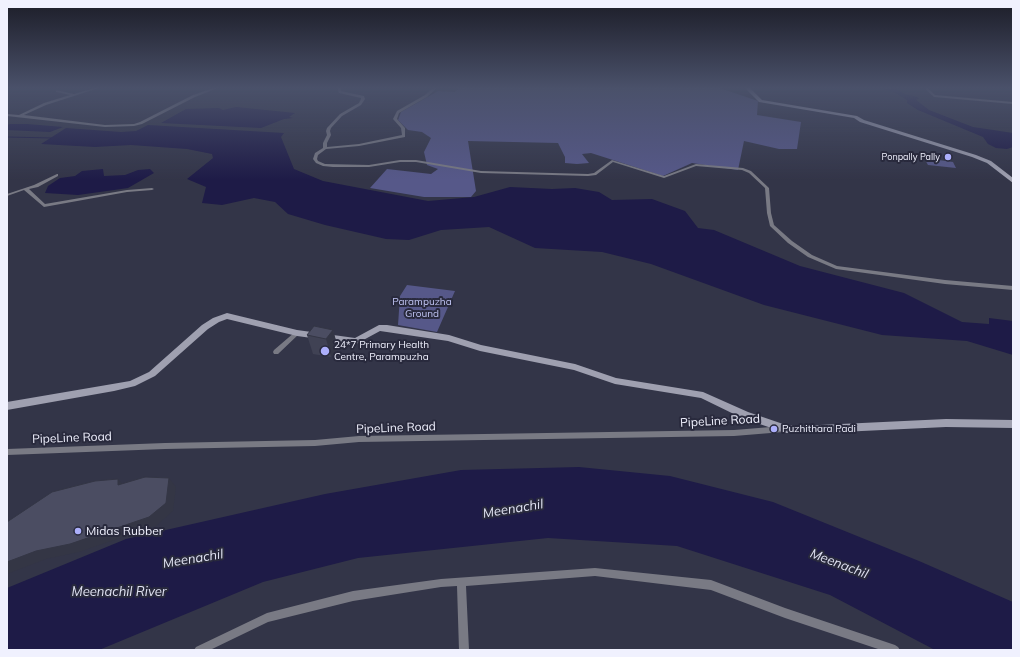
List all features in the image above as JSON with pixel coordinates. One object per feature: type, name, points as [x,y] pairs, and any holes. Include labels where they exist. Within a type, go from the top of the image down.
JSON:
[{"type":"main road","points":[[858,119],[989,162],[1013,181]]},
{"type":"main road","points":[[7,406],[132,384],[152,374],[205,327],[216,320],[227,316],[297,333],[358,341],[379,328],[449,338],[480,348],[574,367],[615,381],[703,395],[745,415],[786,429],[946,423],[1013,424]]},
{"type":"street","points":[[43,119],[105,126],[134,125],[150,119]]},
{"type":"street","points":[[325,148],[325,142],[329,135],[329,128],[338,119]]},
{"type":"street","points":[[396,119],[403,128],[404,136],[359,145],[325,148],[316,154],[315,159],[317,162],[333,166],[369,166],[400,161],[416,161],[482,172],[588,175],[596,174],[614,161],[664,177],[696,165],[743,169],[750,172],[767,188],[769,213],[772,224],[790,242],[810,256],[836,267],[945,282],[1013,288]]},
{"type":"street","points":[[7,195],[36,186],[56,175]]},
{"type":"street","points":[[24,189],[44,206],[127,191],[152,189]]},
{"type":"street","points":[[276,352],[297,333]]},
{"type":"street","name":"PipeLine Road","points":[[7,452],[165,446],[316,443],[359,439],[734,433],[786,429]]},
{"type":"street","points":[[199,650],[267,618],[353,596],[461,582],[595,572],[711,585],[785,613],[895,650]]},
{"type":"street","points":[[461,582],[464,650]]},
{"type":"green space","points":[[399,119],[780,119],[801,122],[797,149],[779,149],[744,141],[738,170],[692,163],[663,176],[591,153],[582,154],[589,163],[565,163],[565,157],[558,143],[468,141],[476,191],[471,197],[424,197],[370,188],[387,169],[431,174],[438,169],[427,165],[424,152],[431,138],[422,132],[408,130],[398,120]]},
{"type":"green space","points":[[924,158],[953,162],[956,168],[928,165]]},
{"type":"green space","name":"Parampuzha Ground","points":[[407,285],[455,291],[437,332],[398,325],[400,296]]},
{"type":"water","points":[[169,119],[287,119],[261,128],[161,123]]},
{"type":"water","points":[[939,119],[951,119],[973,127],[1013,133],[1013,147],[1007,149],[996,148],[988,144],[983,137]]},
{"type":"water","points":[[7,125],[63,127],[50,132],[7,130]]},
{"type":"water","points":[[148,125],[284,133],[281,137],[294,169],[323,181],[428,201],[474,197],[510,187],[552,189],[575,188],[599,192],[612,200],[652,199],[685,211],[698,228],[714,230],[800,266],[904,293],[962,322],[989,324],[989,318],[1013,321],[1013,355],[967,341],[882,335],[764,305],[651,264],[602,252],[535,248],[489,227],[441,230],[409,240],[386,239],[325,225],[288,214],[275,202],[254,198],[222,205],[202,203],[206,187],[187,179],[213,158],[212,154],[187,149],[131,145],[95,147],[41,144],[66,128],[121,132],[136,131]]},
{"type":"water","points":[[103,169],[104,176],[125,175],[138,170],[150,169],[154,173],[128,188],[78,195],[45,193],[48,186],[60,178],[75,176],[82,171]]},
{"type":"water","name":"Meenachil River","points":[[579,467],[670,476],[773,502],[919,561],[1013,602],[1013,650],[935,650],[830,595],[677,546],[548,538],[358,558],[263,582],[99,650],[7,650],[7,588],[126,539],[325,494],[461,470]]},
{"type":"building","points":[[314,326],[333,330],[326,339],[307,335]]},
{"type":"building","name":"Midas Rubber","points":[[145,477],[169,478],[166,503],[149,517],[70,544],[36,551],[7,562],[7,522],[52,492],[95,481],[118,479],[118,485]]},
{"type":"waterway","points":[[7,137],[52,138]]},
{"type":"place","name":"Ponpally Pally","points":[[948,157]]},
{"type":"place","name":"24*7 Primary Health Centre, Parampuzha","points":[[325,351]]},
{"type":"place","name":"Puzhithara Padi","points":[[774,429]]},
{"type":"place","name":"Midas Rubber","points":[[78,531]]},
{"type":"water label","name":"Meenachil","points":[[513,509]]},
{"type":"water label","name":"Meenachil","points":[[193,559]]},
{"type":"water label","name":"Meenachil","points":[[839,564]]}]
